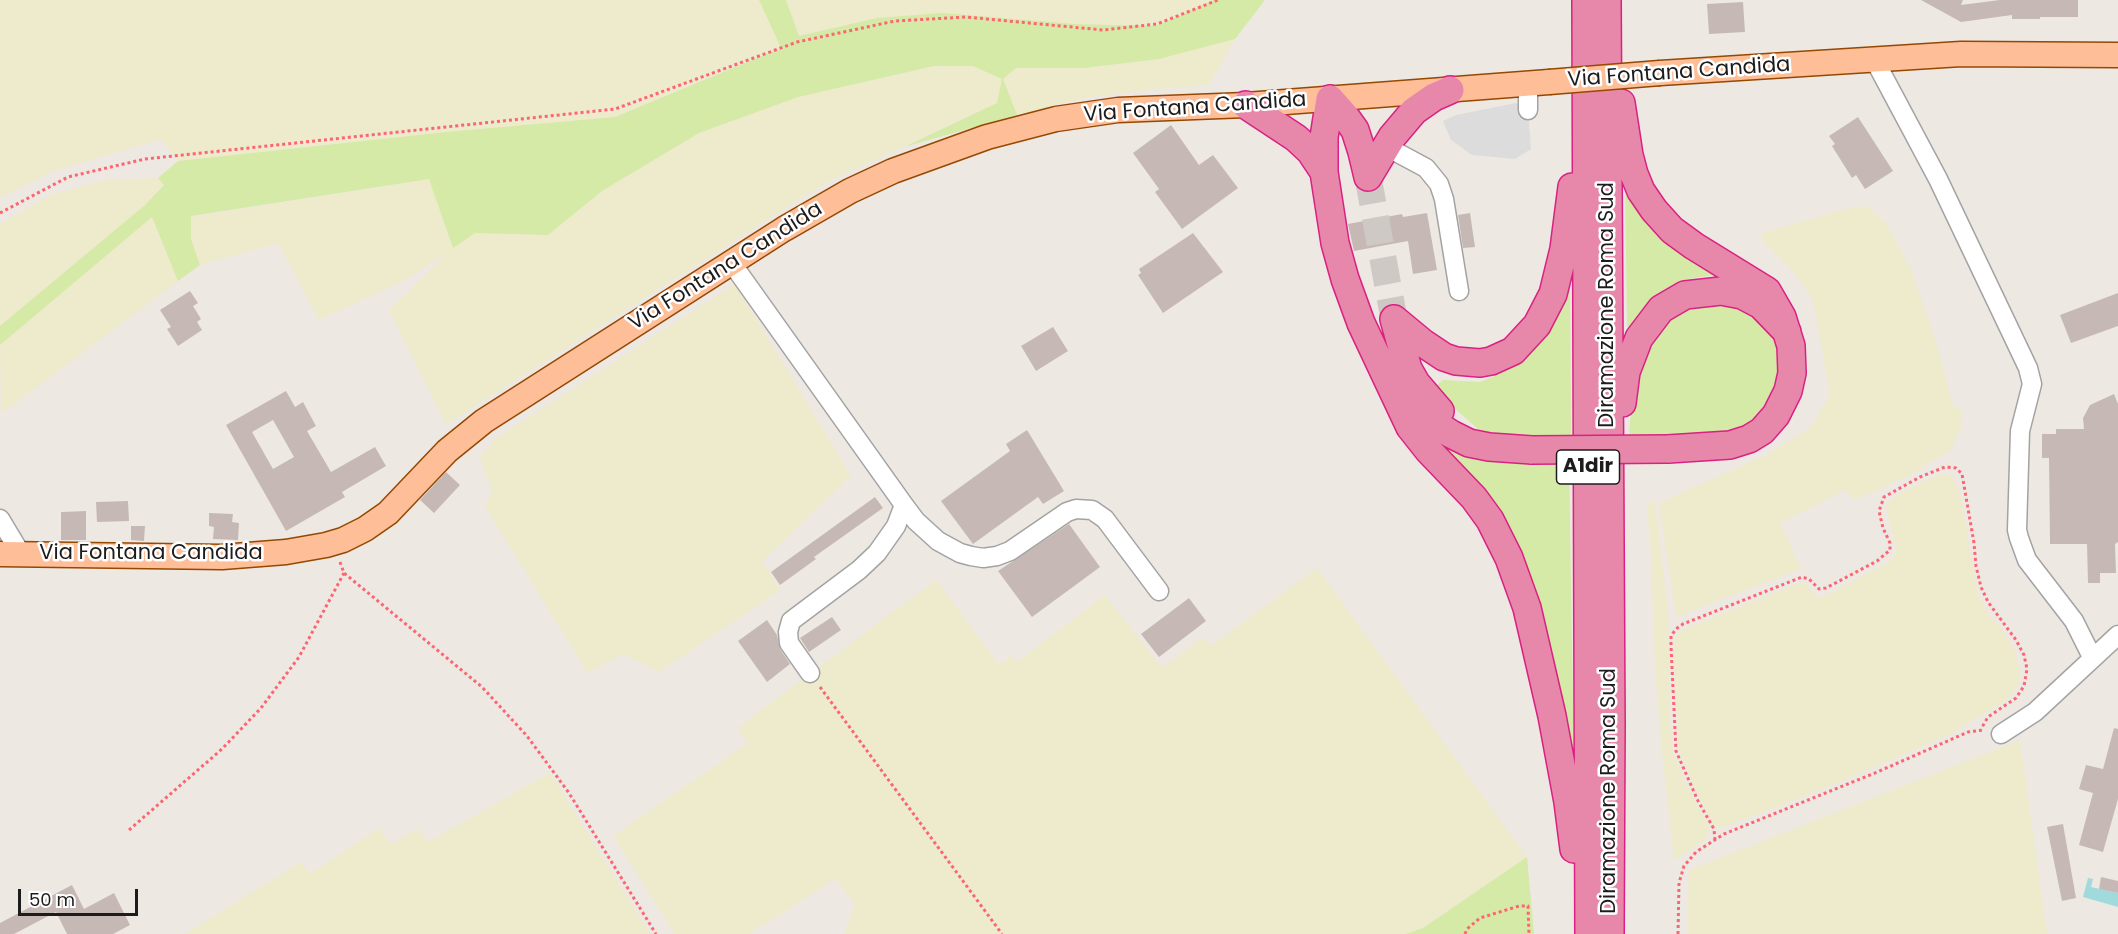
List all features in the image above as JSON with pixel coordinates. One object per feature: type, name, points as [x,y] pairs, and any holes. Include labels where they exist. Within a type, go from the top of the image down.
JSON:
[{"type":"highway","points":[[1469,443],[1416,383],[1403,354],[1394,319],[1444,357],[1470,363],[1491,361],[1513,351],[1537,325],[1548,306],[1557,281],[1566,239],[1584,0]]},
{"type":"highway","name":"Diramazione Roma Sud","points":[[1584,0],[1589,934]]},
{"type":"highway","name":"Diramazione Roma Sud","points":[[1607,0],[1610,934]]},
{"type":"highway","points":[[1392,389],[1432,422],[1469,443],[1532,450],[1668,449],[1730,445],[1749,439],[1762,431],[1780,407],[1791,383],[1792,360],[1787,332],[1776,304],[1767,291],[1672,230],[1654,210],[1634,174],[1607,44]]},
{"type":"highway","points":[[1330,99],[1355,130],[1368,177],[1385,146],[1414,111],[1434,97],[1450,90]]},
{"type":"highway","points":[[1330,99],[1324,137],[1324,172],[1335,243],[1361,323],[1415,435],[1466,487],[1490,520],[1516,575],[1529,617],[1568,802],[1581,934]]},
{"type":"highway","points":[[1246,105],[1296,138],[1310,152],[1324,172]]},
{"type":"highway","points":[[1611,722],[1622,409],[1626,372],[1634,350],[1646,328],[1661,309],[1676,299],[1696,292],[1721,291],[1749,297],[1761,305],[1787,332]]},
{"type":"main road","name":"Via Fontana Candida","points":[[11,554],[222,557],[286,552],[334,543],[365,530],[388,513],[447,451],[484,421],[784,229],[850,191],[926,158],[987,137],[1056,119],[1105,111],[1246,105],[1874,59],[1979,53],[2118,55]]},
{"type":"street","points":[[1874,59],[1938,179],[2028,368],[2032,384],[2020,430],[2019,538],[2027,560],[2073,621],[2092,657]]},
{"type":"street","points":[[1528,110],[1538,83]]},
{"type":"street","points":[[1385,146],[1426,168],[1439,184],[1444,199],[1459,291]]},
{"type":"street","points":[[731,262],[904,505],[916,521],[938,541],[960,554],[983,558],[997,556],[1010,551],[1067,512],[1076,509],[1092,510],[1105,519],[1159,591]]},
{"type":"street","points":[[810,673],[789,643],[788,632],[791,621],[859,570],[877,553],[896,526],[904,505]]},
{"type":"street","points":[[0,519],[11,554]]},
{"type":"street","points":[[2001,734],[2035,711],[2118,635]]},
{"type":"path","points":[[0,213],[68,177],[145,159],[615,109],[797,42],[895,21],[966,17],[1103,30],[1157,24],[1218,0]]},
{"type":"path","points":[[1715,840],[1714,830],[1676,752],[1671,636],[1683,624],[1802,577],[1809,579],[1819,589],[1826,588],[1877,561],[1890,550],[1890,543],[1879,511],[1884,497],[1920,477],[1946,467],[1956,468],[1962,474],[1981,587],[1988,602],[2016,640],[2024,655],[2027,669],[2024,686],[2016,698],[1989,717],[1981,729]]},
{"type":"path","points":[[334,543],[344,573],[482,687],[526,736],[569,793],[656,934]]},
{"type":"path","points":[[129,830],[222,749],[261,708],[299,657],[344,573]]},
{"type":"path","points":[[810,673],[1002,934]]},
{"type":"path","points":[[1678,934],[1679,883],[1684,866],[1696,852],[1724,834],[1875,773],[1968,732],[1981,729],[1992,735],[2001,734]]},
{"type":"path","points":[[1465,934],[1467,929],[1480,918],[1519,906],[1528,906],[1529,934]]},
{"type":"shaded area","points":[[0,0],[759,0],[781,47],[615,117],[446,132],[178,161],[161,139],[53,171],[0,198]]},
{"type":"shaded area","points":[[786,0],[1214,0],[1156,26],[877,18],[799,36]]},
{"type":"shaded area","points":[[1235,39],[1209,85],[1087,97],[1017,115],[1003,80],[997,103],[827,182],[446,424],[389,310],[449,251],[403,281],[319,320],[278,243],[200,265],[191,239],[191,217],[430,179],[475,233],[548,235],[602,191],[699,133],[798,97],[934,66],[973,66],[1003,79],[1016,68],[1084,68],[1159,59]]},
{"type":"shaded area","points":[[1516,103],[1528,110],[1531,149],[1515,159],[1472,155],[1451,140],[1443,121],[1456,115]]},
{"type":"shaded area","points":[[158,178],[164,185],[145,205],[0,326],[0,224],[53,194],[106,180]]},
{"type":"shaded area","points":[[1867,206],[1886,223],[1911,269],[1939,352],[1953,406],[1961,408],[1962,425],[1951,450],[1908,476],[1855,500],[1845,490],[1780,523],[1801,569],[1676,617],[1659,503],[1766,455],[1810,428],[1830,395],[1813,300],[1793,271],[1761,240],[1762,233],[1846,209]]},
{"type":"shaded area","points":[[152,216],[178,281],[1,414],[0,345]]},
{"type":"shaded area","points":[[735,284],[851,476],[762,561],[780,590],[659,672],[622,654],[588,673],[485,507],[492,491],[480,456],[498,437]]},
{"type":"shaded area","points":[[1946,473],[1953,477],[1961,495],[1979,596],[1989,616],[2004,632],[2015,651],[2020,668],[2020,683],[2007,700],[1950,734],[1838,783],[1724,827],[1715,828],[1694,788],[1678,748],[1673,641],[1679,631],[1797,584],[1805,584],[1821,598],[1889,562],[1897,551],[1885,506],[1898,495]]},
{"type":"shaded area","points":[[1651,501],[1655,503],[1668,610],[1670,724],[1673,751],[1684,779],[1710,828],[1706,839],[1674,861],[1655,665],[1650,534],[1646,509]]},
{"type":"shaded area","points":[[1317,568],[1527,857],[1423,928],[1406,934],[844,934],[855,904],[835,879],[749,934],[675,934],[613,836],[748,743],[737,728],[936,580],[999,665],[1012,655],[1017,662],[1105,595],[1162,668],[1203,637],[1211,646]]},
{"type":"shaded area","points":[[2020,740],[2047,934],[1687,934],[1689,870]]},
{"type":"shaded area","points":[[550,773],[650,934],[185,934],[301,862],[310,874],[379,828],[391,844],[418,829],[428,842]]},
{"type":"green space","points":[[759,0],[786,0],[799,36],[877,18],[942,13],[1075,24],[1156,26],[1214,0],[1265,0],[1235,39],[1159,59],[1084,68],[1016,68],[1003,79],[1017,115],[904,147],[997,103],[1002,79],[973,66],[934,66],[798,97],[699,133],[602,191],[548,235],[475,233],[453,248],[429,179],[191,216],[191,239],[200,265],[178,281],[152,217],[0,345],[0,326],[145,205],[164,185],[158,178],[178,161],[446,132],[615,117],[781,48]]},
{"type":"green space","points":[[1625,176],[1722,274],[1687,279],[1663,291],[1643,309],[1630,329],[1627,326]]},
{"type":"green space","points":[[1570,279],[1571,437],[1511,438],[1493,435],[1478,429],[1443,398],[1437,388],[1438,384],[1443,380],[1480,382],[1510,367]]},
{"type":"green space","points":[[1739,300],[1775,336],[1781,359],[1773,400],[1753,423],[1722,435],[1629,436],[1634,370],[1668,309]]},
{"type":"green space","points":[[1416,424],[1483,459],[1569,464],[1574,764],[1535,612]]},
{"type":"green space","points":[[1527,857],[1534,934],[1406,934],[1423,928]]},
{"type":"water","points":[[2088,878],[2093,879],[2091,887],[2118,893],[2118,907],[2083,897]]},
{"type":"building","points":[[1921,0],[1963,0],[1961,5],[2000,0],[2078,0],[2078,17],[2012,19],[2012,15],[1961,22]]},
{"type":"building","points":[[1743,2],[1745,32],[1709,34],[1707,4]]},
{"type":"building","points":[[1858,117],[1893,171],[1865,189],[1856,175],[1852,178],[1832,146],[1835,144],[1829,136]]},
{"type":"building","points":[[1171,125],[1199,165],[1213,155],[1238,188],[1182,229],[1155,192],[1159,189],[1133,153]]},
{"type":"building","points":[[1427,213],[1437,270],[1413,274],[1408,241],[1354,251],[1348,224],[1402,214],[1403,217]]},
{"type":"building","points":[[1470,213],[1475,247],[1463,248],[1458,215]]},
{"type":"building","points":[[1193,233],[1223,272],[1163,313],[1138,275],[1141,273],[1139,269]]},
{"type":"building","points":[[190,291],[198,303],[193,306],[201,319],[197,322],[202,330],[178,346],[167,329],[171,327],[160,310]]},
{"type":"building","points":[[2118,293],[2118,326],[2071,343],[2060,315]]},
{"type":"building","points":[[1053,327],[1068,351],[1036,371],[1021,346]]},
{"type":"building","points":[[286,391],[295,407],[303,402],[316,426],[307,431],[331,472],[375,447],[386,466],[342,492],[345,497],[286,531],[226,425]],"holes":[[[273,420],[294,457],[273,469],[252,432]]]},
{"type":"building","points":[[2114,394],[2118,404],[2116,573],[2100,573],[2100,583],[2088,583],[2087,544],[2050,544],[2049,458],[2042,458],[2042,434],[2056,434],[2056,429],[2084,429],[2083,418],[2090,405]]},
{"type":"building","points":[[1027,430],[1064,491],[1043,504],[1038,497],[973,544],[941,501],[1010,451],[1006,444]]},
{"type":"building","points":[[446,472],[460,485],[434,513],[420,500]]},
{"type":"building","points":[[875,497],[883,508],[814,557],[816,559],[780,585],[771,572]]},
{"type":"building","points":[[128,501],[129,521],[97,522],[96,502]]},
{"type":"building","points":[[86,511],[86,540],[61,540],[61,512]]},
{"type":"building","points":[[209,513],[233,514],[232,522],[239,523],[238,540],[213,539],[214,527],[209,526]]},
{"type":"building","points":[[1069,524],[1100,567],[1032,617],[998,571]]},
{"type":"building","points":[[131,526],[145,526],[144,541],[131,540]]},
{"type":"building","points":[[1189,598],[1206,621],[1159,657],[1141,634]]},
{"type":"building","points":[[832,617],[841,630],[809,652],[800,638]]},
{"type":"building","points":[[767,620],[777,635],[780,649],[790,664],[767,682],[738,641]]},
{"type":"building","points":[[2114,728],[2118,729],[2118,799],[2103,852],[2079,845],[2093,793],[2079,789],[2086,765],[2103,769]]},
{"type":"building","points":[[2063,824],[2076,898],[2062,901],[2047,827]]},
{"type":"building","points":[[2101,877],[2118,881],[2118,893],[2099,889]]},
{"type":"building","points":[[72,885],[84,909],[114,893],[130,925],[113,934],[67,934],[56,912],[14,934],[0,934],[0,923]]},
{"type":"tunnel","points":[[1368,177],[1394,319]]}]
